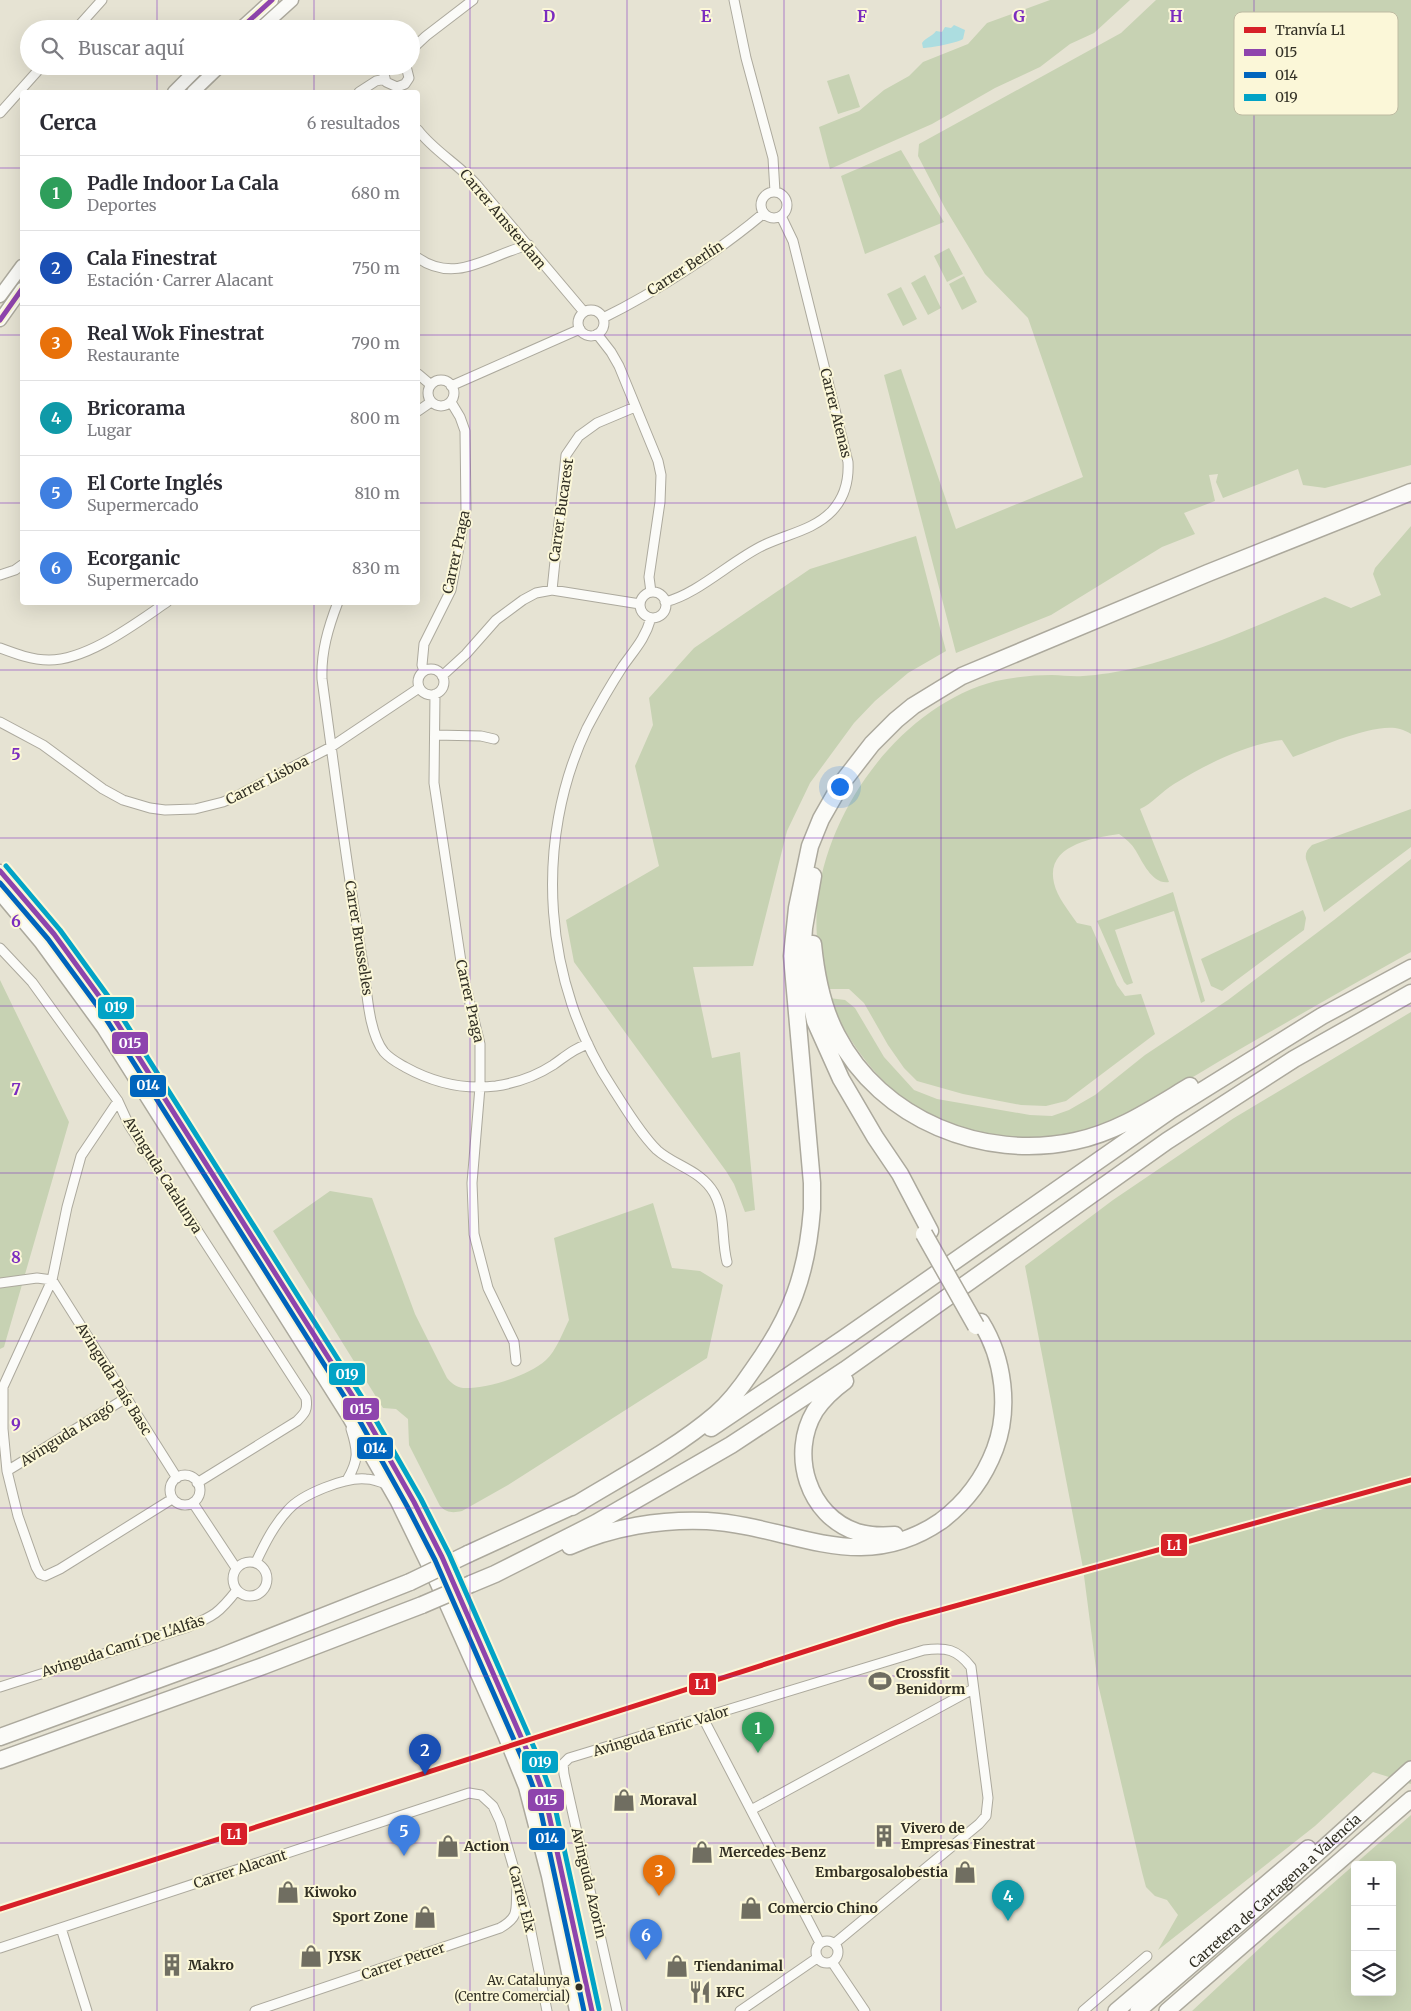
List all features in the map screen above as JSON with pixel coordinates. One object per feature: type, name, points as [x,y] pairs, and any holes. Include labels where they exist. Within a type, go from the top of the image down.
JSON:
[{"type":"highway","points":[[572,1507],[679,1441],[716,1414],[742,1385],[767,1351],[784,1322],[797,1291],[809,1245],[812,1209],[811,1174],[792,943],[796,927],[801,881],[810,846],[830,802],[849,772],[872,744],[896,720],[925,698],[962,676],[1208,572],[1411,492]]},
{"type":"highway","points":[[927,1233],[900,1174],[875,1137],[841,1079],[819,1032],[805,972],[804,928],[817,860],[832,819],[846,793],[885,742],[909,720],[943,694],[986,673],[1411,504]]},
{"type":"highway","points":[[809,907],[815,964],[823,999],[838,1037],[857,1065],[890,1098],[930,1124],[967,1138],[1005,1145],[1032,1146],[1074,1142],[1104,1134],[1125,1124],[1411,960]]},
{"type":"highway","points":[[495,1574],[537,1562],[602,1534],[657,1523],[685,1521],[720,1522],[850,1548],[886,1545],[929,1529],[961,1503],[979,1481],[989,1463],[999,1433],[1003,1404],[1000,1375],[991,1341],[979,1324],[927,1233],[847,1101],[821,1052],[805,1003],[796,927]]},
{"type":"highway","points":[[0,1737],[220,1658],[410,1582],[572,1507],[692,1440],[730,1416],[1172,1110],[1322,1016],[1411,968]]},
{"type":"highway","points":[[0,1760],[263,1666],[422,1606],[495,1574],[596,1523],[684,1474],[795,1404],[1168,1142],[1294,1059],[1411,993]]},
{"type":"highway","points":[[880,1345],[856,1372],[833,1391],[816,1409],[805,1434],[803,1459],[804,1469],[813,1494],[828,1513],[837,1521],[855,1531],[880,1536],[897,1535],[934,1519],[956,1500],[982,1464],[994,1431],[997,1397],[991,1361],[979,1324]]},
{"type":"highway","name":"Carretera de Cartagena a Valencia","points":[[1138,2011],[1261,1905],[1411,1770]]},
{"type":"highway","points":[[1116,2011],[1276,1877],[1336,1823],[1389,1788]]},
{"type":"highway","name":"Carretera de Cartagena a Valencia","points":[[1167,2011],[1411,1799]]},
{"type":"main road","points":[[250,20],[272,0]]},
{"type":"main road","points":[[270,20],[292,0]]},
{"type":"main road","points":[[176,90],[191,75]]},
{"type":"main road","points":[[195,90],[211,75]]},
{"type":"main road","points":[[0,296],[20,269]]},
{"type":"main road","points":[[0,320],[20,292]]},
{"type":"main road","points":[[0,870],[60,942],[107,1007],[403,1480],[436,1545],[532,1762],[548,1810],[592,2011]]},
{"type":"main road","points":[[0,894],[46,950],[103,1028],[346,1414],[388,1485],[429,1567],[504,1735],[531,1805],[576,2011]]},
{"type":"street","points":[[84,20],[102,0]]},
{"type":"street","points":[[420,42],[474,0]]},
{"type":"street","points":[[734,0],[746,58],[773,158],[775,192]]},
{"type":"street","points":[[20,90],[34,75]]},
{"type":"street","points":[[384,75],[393,86],[402,89],[409,78],[408,75]]},
{"type":"street","points":[[362,90],[385,78]]},
{"type":"street","points":[[0,112],[20,90]]},
{"type":"street","name":"Carrer Amsterdam","points":[[420,132],[429,143],[464,171],[584,312]]},
{"type":"street","points":[[775,192],[784,196],[787,204],[785,212],[781,216],[774,218],[764,213],[762,200],[768,193],[775,192]]},
{"type":"street","name":"Carrer Berlín","points":[[603,318],[640,298],[688,268],[764,213]]},
{"type":"street","name":"Carrer Atenas","points":[[665,602],[681,597],[764,545],[806,528],[824,518],[840,500],[845,490],[849,476],[848,462],[793,241],[781,216]]},
{"type":"street","points":[[420,260],[426,264],[444,268],[465,268],[528,245]]},
{"type":"street","points":[[595,311],[603,318],[603,328],[597,334],[589,336],[580,329],[578,320],[584,312],[595,311]]},
{"type":"street","points":[[451,386],[580,329]]},
{"type":"street","points":[[597,334],[616,361],[658,461],[661,475],[660,502],[649,577],[651,592]]},
{"type":"street","points":[[420,376],[431,385]]},
{"type":"street","points":[[442,380],[451,386],[454,396],[451,402],[442,406],[431,402],[428,394],[431,385],[442,380]]},
{"type":"street","points":[[420,410],[431,402]]},
{"type":"street","name":"Carrer Praga","points":[[424,671],[422,665],[424,644],[451,590],[466,510],[465,431],[460,417],[451,402]]},
{"type":"street","name":"Carrer Bucarest","points":[[552,590],[566,455],[580,436],[592,427],[609,417],[635,407]]},
{"type":"street","points":[[0,575],[15,570],[20,566]]},
{"type":"street","points":[[442,676],[466,654],[496,620],[509,609],[536,593],[552,590],[640,604]]},
{"type":"street","points":[[651,592],[660,594],[665,602],[663,613],[656,618],[651,618],[641,612],[640,604],[643,596],[651,592]]},
{"type":"street","points":[[0,648],[34,658],[50,660],[71,657],[105,641],[162,605]]},
{"type":"street","name":"Carrer Brussel·les","points":[[337,605],[322,655],[322,679],[353,906],[372,1021],[378,1042],[384,1052],[393,1060],[423,1076],[442,1083],[480,1087],[497,1086],[526,1079],[551,1066],[574,1048],[588,1044]]},
{"type":"street","points":[[651,618],[644,638],[618,675],[586,730],[570,774],[557,832],[552,902],[555,931],[567,988],[588,1044],[612,1088],[653,1145],[662,1153],[693,1172],[710,1188],[721,1214],[727,1262]]},
{"type":"street","points":[[435,670],[442,676],[443,687],[435,694],[424,694],[418,688],[417,680],[424,671],[435,670]]},
{"type":"street","name":"Carrer Lisboa","points":[[0,722],[42,745],[103,789],[123,800],[150,808],[165,810],[195,809],[223,802],[331,747],[418,688]]},
{"type":"street","name":"Carrer Praga","points":[[435,694],[434,783],[463,975],[480,1044],[480,1087],[472,1183],[474,1234],[488,1288],[514,1342],[516,1360]]},
{"type":"street","points":[[434,735],[481,736],[494,740]]},
{"type":"street","name":"Avinguda Catalunya","points":[[0,948],[32,982],[118,1101],[129,1125],[306,1398],[306,1412],[297,1421],[197,1483]]},
{"type":"street","points":[[118,1101],[81,1156],[67,1208],[52,1280],[3,1387],[3,1429],[7,1470],[18,1516],[36,1567],[40,1574],[45,1576],[172,1498]]},
{"type":"street","points":[[0,1283],[43,1277],[52,1280]]},
{"type":"street","name":"Avinguda País Basc","points":[[52,1280],[177,1478]]},
{"type":"street","name":"Avinguda Aragó","points":[[7,1470],[126,1398]]},
{"type":"street","points":[[346,1414],[358,1455],[354,1469],[347,1480]]},
{"type":"street","points":[[188,1476],[197,1483],[199,1494],[193,1503],[189,1505],[179,1504],[172,1498],[170,1488],[177,1478],[188,1476]]},
{"type":"street","points":[[256,1562],[272,1530],[290,1508],[315,1492],[347,1480],[364,1478],[377,1480],[388,1485]]},
{"type":"street","points":[[193,1503],[236,1568]]},
{"type":"street","points":[[244,1562],[256,1562],[261,1565],[267,1574],[266,1586],[258,1594],[247,1596],[237,1590],[233,1580],[236,1568],[244,1562]]},
{"type":"street","name":"Avinguda Camí De L'Alfàs","points":[[0,1686],[188,1627],[210,1618],[222,1610],[237,1590]]},
{"type":"street","name":"Avinguda Enric Valor","points":[[570,1758],[924,1650],[943,1647],[962,1656],[971,1667],[988,1807],[986,1816],[979,1824],[834,1944]]},
{"type":"street","points":[[751,1810],[973,1689]]},
{"type":"street","points":[[703,1718],[820,1943]]},
{"type":"street","name":"Avinguda Azorin","points":[[570,1758],[563,1764],[564,1774],[617,2011]]},
{"type":"street","name":"Carrer Alacant","points":[[0,1948],[455,1797],[469,1793],[481,1795]]},
{"type":"street","name":"Carrer Elx","points":[[481,1795],[493,1806],[500,1821],[518,1882],[548,2011]]},
{"type":"street","name":"Carrer Petrer","points":[[255,2011],[500,1928],[512,1921],[516,1913],[518,1882]]},
{"type":"street","points":[[60,1928],[87,2011]]},
{"type":"street","points":[[829,1941],[834,1944],[837,1949],[837,1955],[832,1962],[824,1963],[817,1958],[816,1948],[820,1943],[829,1941]]},
{"type":"street","points":[[1083,2011],[1147,1956]]},
{"type":"street","points":[[740,2011],[817,1958]]},
{"type":"street","points":[[832,1962],[865,2011]]},
{"type":"green space","points":[[1050,0],[1130,0],[1094,33],[1070,44],[1040,67],[995,88],[932,124],[830,169],[819,127],[859,111],[884,90],[909,76],[923,62],[968,44],[987,23]]},
{"type":"green space","points":[[1156,0],[1411,0],[1411,465],[1325,488],[1303,485],[1298,469],[1223,498],[1216,482],[1218,474],[1209,475],[1215,501],[1184,513],[1195,534],[1162,547],[1051,615],[956,653],[884,375],[901,369],[956,529],[1083,477],[1028,318],[985,274],[945,208],[918,156],[919,144],[1121,33]]},
{"type":"green space","points":[[849,74],[860,107],[838,114],[827,81]]},
{"type":"green space","points":[[901,150],[944,222],[865,254],[841,176]]},
{"type":"green space","points":[[949,248],[963,274],[947,282],[934,256]]},
{"type":"green space","points":[[925,275],[941,308],[928,315],[911,283]]},
{"type":"green space","points":[[964,276],[977,302],[962,310],[949,284]]},
{"type":"green space","points":[[901,287],[917,319],[903,326],[887,294]]},
{"type":"green space","points":[[1411,526],[1411,734],[1400,729],[1376,729],[1346,737],[1293,757],[1282,740],[1268,742],[1226,756],[1174,784],[1140,809],[1169,882],[1163,882],[1153,877],[1133,846],[1119,834],[1085,841],[1073,846],[1057,860],[1053,870],[1054,883],[1060,899],[1077,923],[1091,926],[1117,985],[1125,996],[1141,994],[1155,1034],[1066,1101],[1046,1106],[1021,1105],[963,1094],[917,1081],[904,1068],[888,1045],[864,1003],[849,989],[826,989],[818,947],[817,904],[823,868],[836,832],[853,798],[875,766],[900,737],[930,713],[962,694],[996,681],[1038,675],[1079,676],[1109,673],[1183,654],[1325,597],[1351,608],[1381,595],[1373,574],[1375,568]]},
{"type":"green space","points":[[916,536],[946,651],[908,673],[875,701],[854,723],[810,783],[787,831],[753,966],[693,967],[712,1058],[740,1052],[755,1210],[745,1212],[734,1184],[726,1171],[574,962],[566,920],[659,866],[635,766],[653,725],[649,698],[694,648],[810,569]]},
{"type":"green space","points":[[1411,809],[1411,847],[1324,912],[1306,859],[1306,853],[1309,848],[1312,845]]},
{"type":"green space","points":[[1411,859],[1411,952],[1119,1119],[1077,1134],[1046,1138],[1015,1138],[984,1134],[954,1125],[925,1112],[900,1095],[869,1065],[850,1038],[829,998],[845,1000],[855,1008],[884,1057],[914,1090],[937,1099],[1030,1115],[1052,1116],[1069,1110],[1095,1095],[1145,1055],[1228,1000]]},
{"type":"green space","points":[[1173,892],[1205,1001],[1201,1003],[1174,911],[1115,930],[1133,983],[1127,985],[1097,921]]},
{"type":"green space","points":[[1303,910],[1306,918],[1304,930],[1222,991],[1211,986],[1201,959]]},
{"type":"green space","points":[[0,980],[69,1122],[4,1347],[0,1349]]},
{"type":"green space","points":[[1411,1012],[1411,1784],[1373,1772],[1315,1826],[1158,1950],[1178,1915],[1167,1900],[1155,1896],[1146,1887],[1142,1872],[1098,1684],[1083,1568],[1025,1266],[1113,1200],[1234,1118]]},
{"type":"green space","points":[[330,1191],[372,1198],[415,1314],[447,1378],[458,1387],[473,1388],[495,1384],[518,1376],[538,1366],[553,1352],[569,1320],[554,1238],[653,1203],[672,1268],[700,1271],[723,1285],[707,1358],[508,1485],[462,1511],[448,1511],[440,1506],[409,1445],[408,1419],[396,1409],[383,1408],[273,1231]]},
{"type":"green space","points":[[1411,1815],[1411,2011],[1192,2011],[1274,1935],[1351,1868],[1351,1996],[1396,1996],[1396,1861],[1358,1861]]},
{"type":"water","points":[[954,25],[965,30],[963,39],[950,44],[923,48],[922,43],[925,39],[936,31],[942,32],[945,27],[951,28]]},
{"type":"tram line","name":"L1","points":[[0,1909],[897,1622],[1411,1480]]},
{"type":"transit line","name":"015","points":[[250,20],[272,0]]},
{"type":"transit line","name":"015","points":[[0,320],[20,292]]},
{"type":"transit line","name":"019","points":[[6,866],[60,930],[113,1003],[370,1410],[421,1499],[449,1554],[539,1759],[553,1798],[599,2009]]},
{"type":"transit line","name":"015","points":[[0,871],[54,934],[107,1007],[364,1414],[414,1502],[442,1557],[532,1762],[546,1801],[592,2011]]},
{"type":"transit line","name":"014","points":[[0,883],[48,939],[101,1011],[358,1418],[435,1560],[525,1765],[539,1803],[584,2011]]},
{"type":"place","name":"Crossfit Benidorm","points":[[880,1681]]},
{"type":"place","name":"Padle Indoor La Cala","points":[[758,1753]]},
{"type":"place","name":"Cala Finestrat","points":[[425,1775]]},
{"type":"place","name":"Moraval","points":[[624,1800]]},
{"type":"place","name":"Vivero de Empresas Finestrat","points":[[884,1836]]},
{"type":"place","name":"Action","points":[[448,1846]]},
{"type":"place","name":"Mercedes-Benz","points":[[702,1852]]},
{"type":"place","name":"El Corte Inglés","points":[[404,1856]]},
{"type":"place","name":"Embargosalobestia","points":[[965,1872]]},
{"type":"place","name":"Kiwoko","points":[[288,1892]]},
{"type":"place","name":"Real Wok Finestrat","points":[[659,1896]]},
{"type":"place","name":"Comercio Chino","points":[[751,1908]]},
{"type":"place","name":"Sport Zone","points":[[425,1917]]},
{"type":"place","name":"Bricorama","points":[[1008,1921]]},
{"type":"place","name":"JYSK","points":[[311,1956]]},
{"type":"place","name":"Ecorganic","points":[[646,1960]]},
{"type":"place","name":"Makro","points":[[172,1965]]},
{"type":"place","name":"Tiendanimal","points":[[677,1966]]},
{"type":"place","name":"Av. Catalunya (Centre Comercial)","points":[[579,1987]]},
{"type":"place","name":"KFC","points":[[700,1992]]}]
